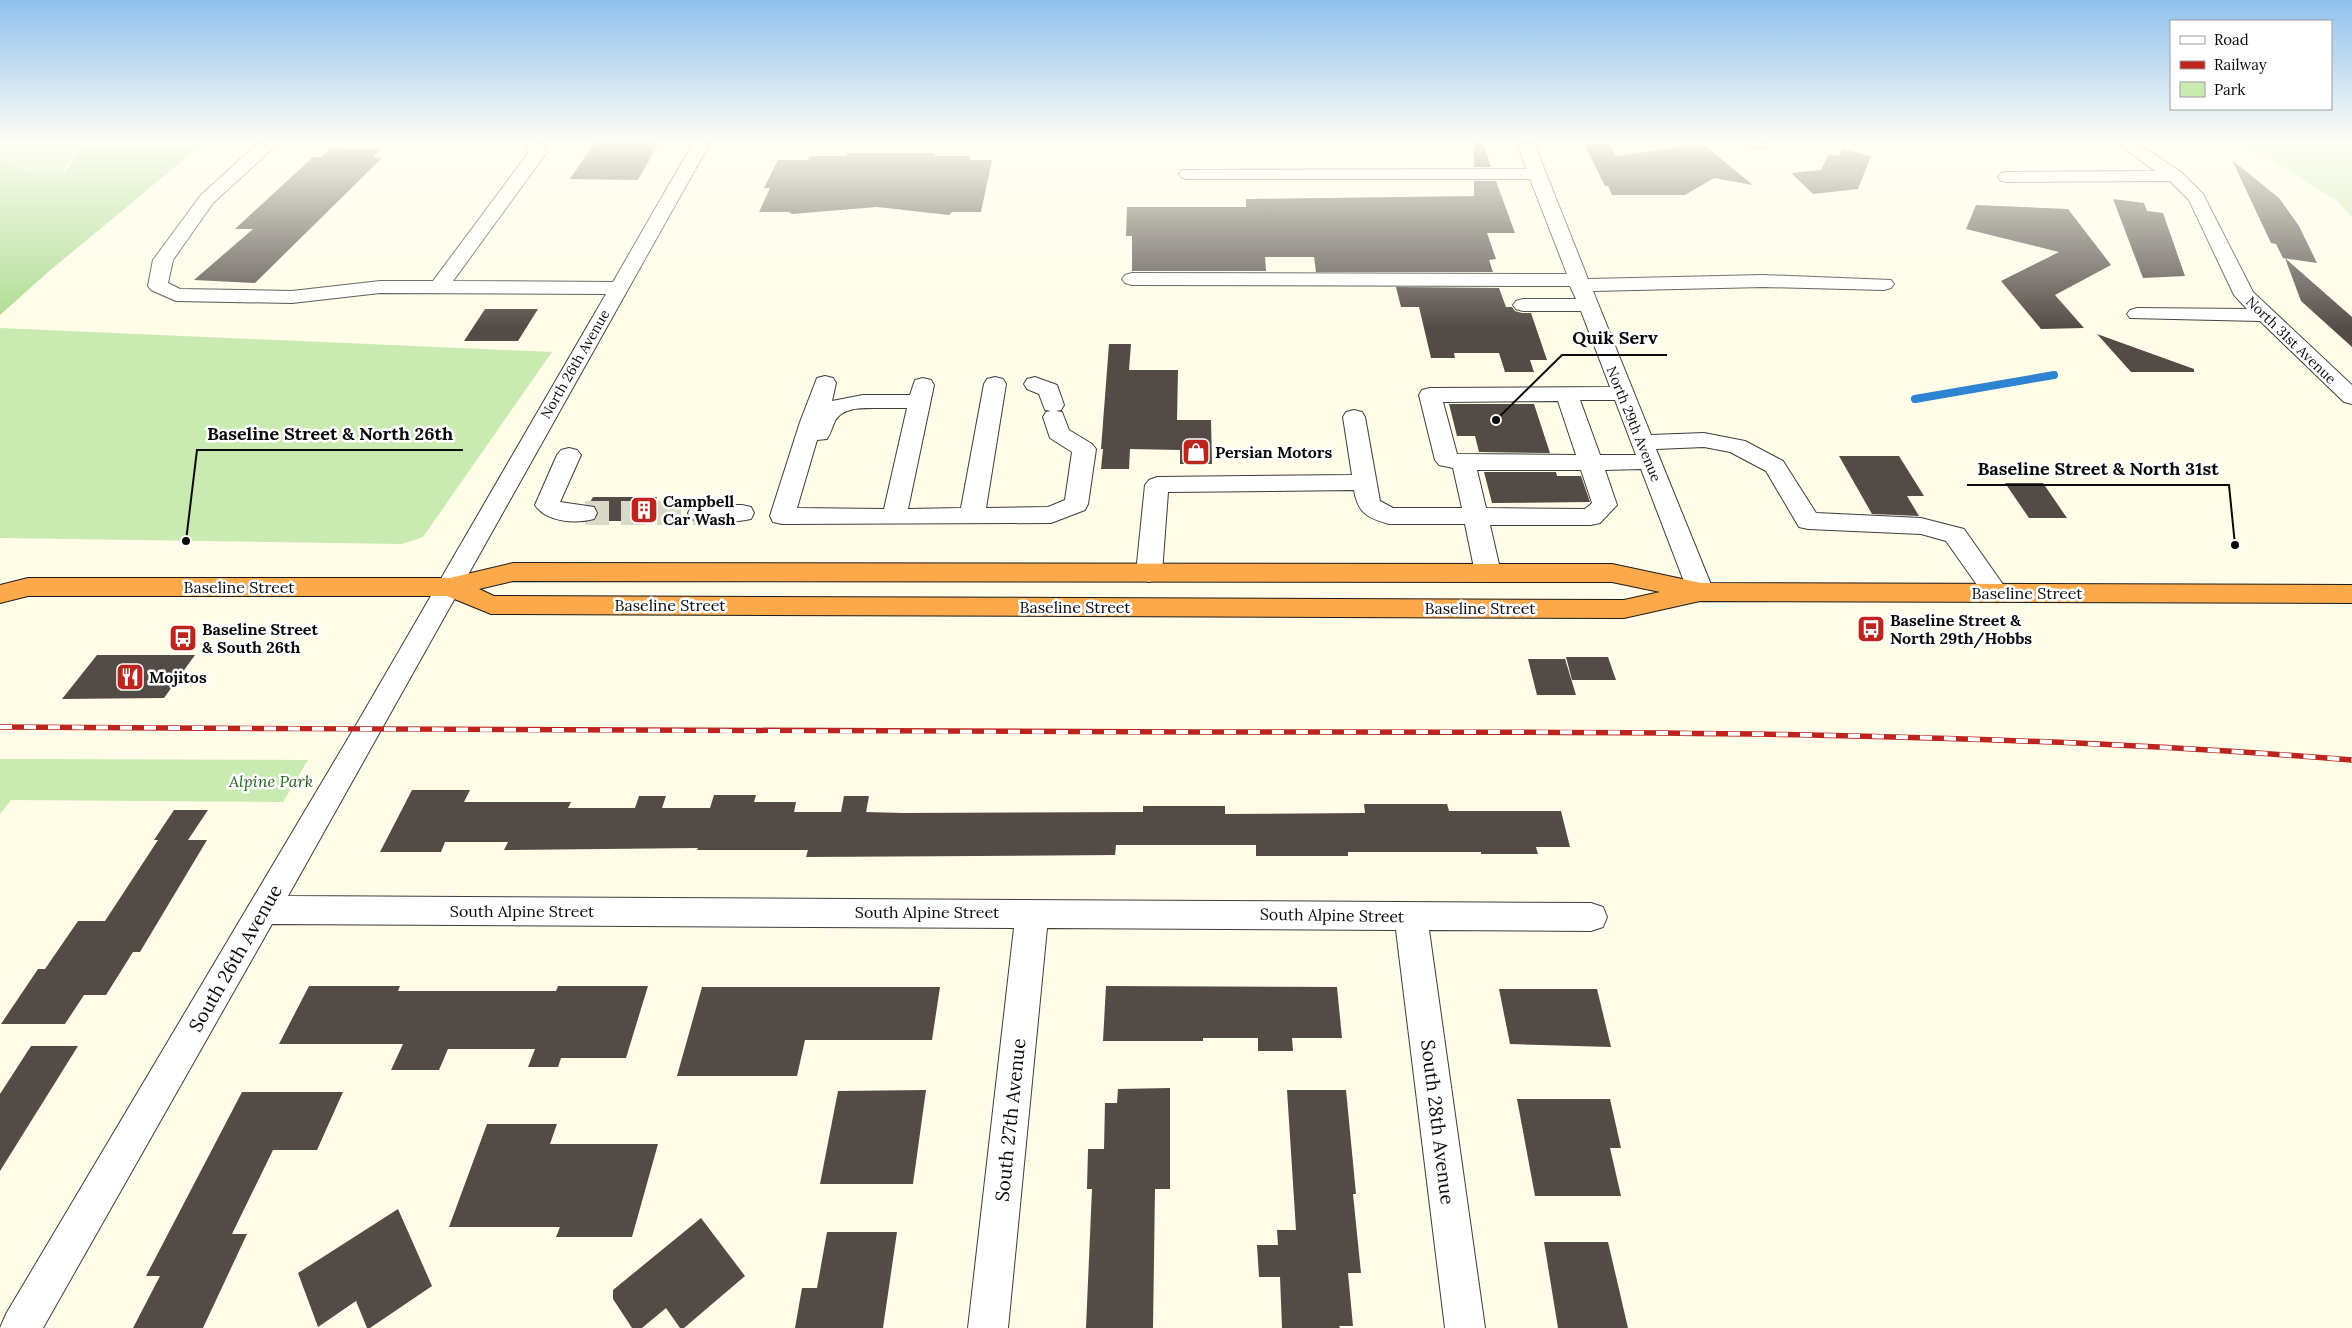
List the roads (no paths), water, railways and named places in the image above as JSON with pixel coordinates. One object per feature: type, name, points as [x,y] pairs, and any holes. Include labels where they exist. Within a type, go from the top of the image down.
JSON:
[{"type":"highway","name":"Baseline Street","points":[[0,572],[28,587]]},
{"type":"highway","name":"Baseline Street","points":[[0,594],[28,587],[450,587],[513,572],[1612,573],[1701,592],[2352,594]]},
{"type":"highway","name":"Baseline Street","points":[[450,587],[491,604],[511,605],[1624,609],[1701,592]]},
{"type":"street","points":[[203,205],[164,260],[158,286],[176,295],[292,297],[380,287],[619,288]]},
{"type":"street","points":[[439,287],[499,205]]},
{"type":"street","name":"North 26th Avenue","points":[[450,587],[667,205]]},
{"type":"street","name":"North 29th Avenue","points":[[1549,205],[1701,592]]},
{"type":"street","name":"North 31st Avenue","points":[[2200,205],[2244,295],[2352,397]]},
{"type":"street","points":[[1132,279],[1581,290],[1763,281],[1884,284]]},
{"type":"street","points":[[1523,305],[1581,290]]},
{"type":"street","points":[[2137,314],[2263,315]]},
{"type":"street","points":[[825,383],[821,401],[811,422],[782,516],[894,518],[1051,515],[1076,504],[1084,449],[1058,433],[1049,390],[1035,384]]},
{"type":"street","points":[[972,516],[995,384]]},
{"type":"street","points":[[784,508],[804,487],[822,422],[836,408],[921,393],[894,518]]},
{"type":"street","points":[[1622,393],[1430,395],[1447,460],[1464,463],[1591,463],[1704,440],[1737,446],[1775,466],[1808,521],[1921,526],[1955,535],[1996,593]]},
{"type":"street","points":[[1354,417],[1369,505],[1389,516],[1591,517],[1605,505],[1567,394]]},
{"type":"street","points":[[568,456],[547,505],[556,511],[585,513]]},
{"type":"street","points":[[1464,463],[1488,573]]},
{"type":"street","points":[[1149,573],[1157,485],[1365,482]]},
{"type":"street","points":[[700,513],[742,513]]},
{"type":"street","name":"South 26th Avenue","points":[[20,1328],[450,587]]},
{"type":"street","name":"South Alpine Street","points":[[263,910],[1032,912],[1591,918]]},
{"type":"street","name":"South 27th Avenue","points":[[988,1328],[1032,912]]},
{"type":"street","name":"South 28th Avenue","points":[[1411,916],[1465,1328]]},
{"type":"waterway","points":[[1915,399],[2054,375]]},
{"type":"tunnel","points":[[585,513],[700,513]]},
{"type":"railway","points":[[0,727],[1773,734],[2063,743],[2208,750],[2352,760]]},
{"type":"place","name":"Quik Serv","points":[[1496,420]]},
{"type":"place","name":"Persian Motors","points":[[1196,452]]},
{"type":"place","name":"Campbell Car Wash","points":[[644,510]]},
{"type":"place","name":"Baseline Street & North 26th","points":[[186,541]]},
{"type":"place","name":"Baseline Street & North 31st","points":[[2235,545]]},
{"type":"place","name":"Baseline Street & North 29th/Hobbs","points":[[1871,629]]},
{"type":"place","name":"Baseline Street & South 26th","points":[[183,638]]},
{"type":"place","name":"Mojitos","points":[[130,677]]},
{"type":"park label","name":"Alpine Park","points":[[271,781]]}]
